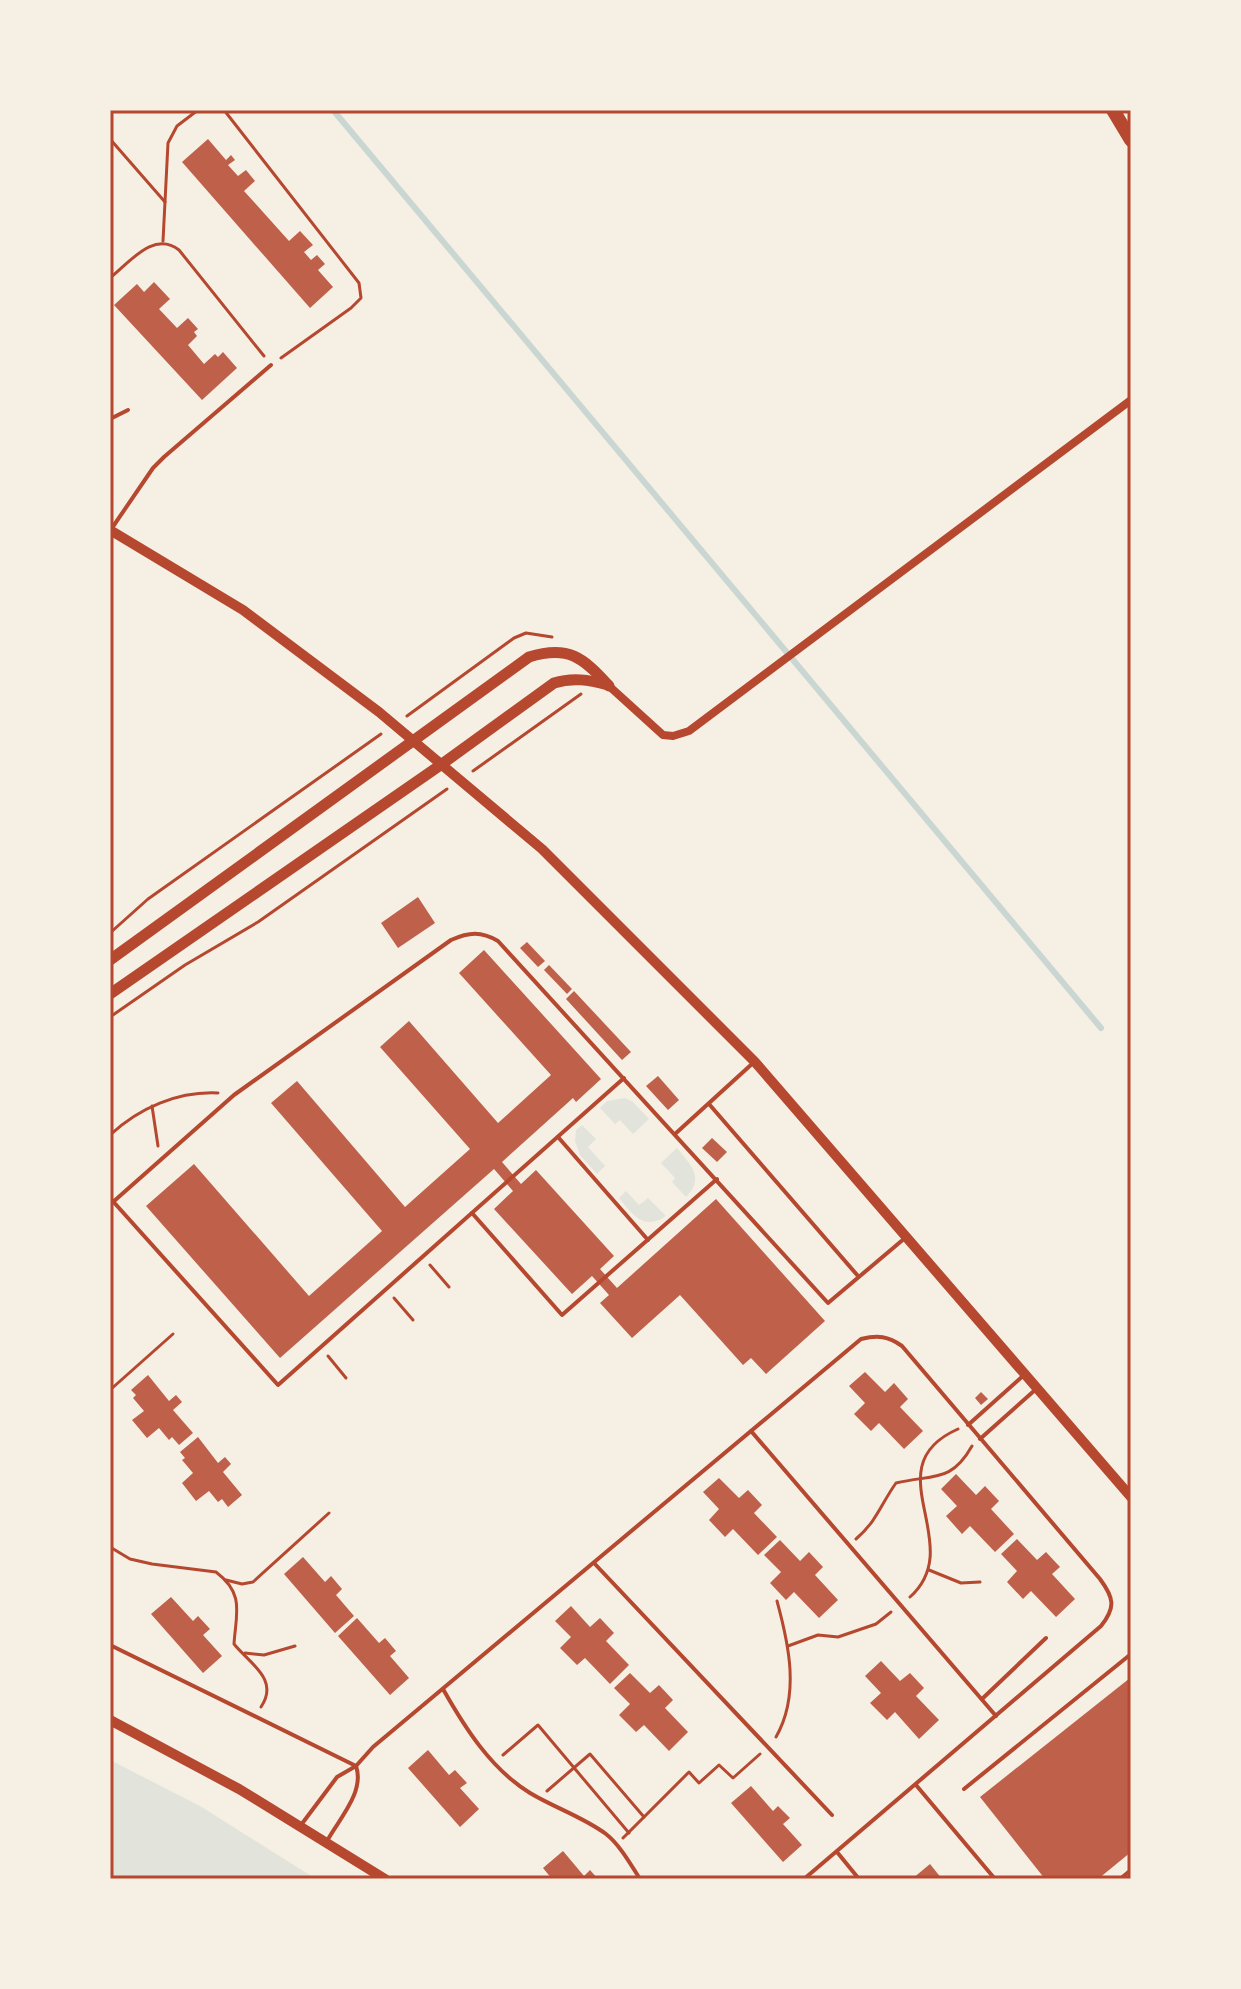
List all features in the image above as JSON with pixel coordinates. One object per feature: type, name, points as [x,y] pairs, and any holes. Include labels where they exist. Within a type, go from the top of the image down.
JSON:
[{"type":"highway","points":[[1113,110],[1131,140]]},
{"type":"main road","points":[[110,960],[529,657],[548,651],[571,653],[590,665],[609,686]]},
{"type":"main road","points":[[110,994],[554,683],[584,679],[609,686]]},
{"type":"street","points":[[609,686],[663,735],[673,736],[689,731],[776,669],[1131,400]]},
{"type":"street","points":[[110,530],[243,610],[413,739],[542,849],[755,1062],[1131,1497]]},
{"type":"street","points":[[110,1720],[301,1825],[385,1879]]},
{"type":"lane","points":[[110,530],[153,468],[271,365]]},
{"type":"lane","points":[[110,419],[128,410]]},
{"type":"lane","points":[[624,1078],[278,1385],[111,1200],[234,1095],[451,940],[466,933],[484,933],[498,941],[717,1179],[828,1303],[908,1236]]},
{"type":"lane","points":[[675,1134],[755,1062]]},
{"type":"lane","points":[[709,1104],[858,1276]]},
{"type":"lane","points":[[558,1137],[606,1188],[648,1240]]},
{"type":"lane","points":[[472,1213],[562,1315],[717,1179]]},
{"type":"lane","points":[[301,1825],[337,1777],[356,1766],[373,1747],[861,1339],[875,1335],[890,1338],[902,1346],[1100,1579],[1112,1600],[1111,1614],[1101,1626],[804,1879]]},
{"type":"lane","points":[[968,1425],[1026,1374]]},
{"type":"lane","points":[[979,1437],[1038,1388]]},
{"type":"lane","points":[[751,1431],[996,1716]]},
{"type":"lane","points":[[594,1563],[832,1815]]},
{"type":"lane","points":[[982,1699],[1046,1638]]},
{"type":"lane","points":[[110,1645],[356,1766],[360,1776],[357,1790],[327,1841]]},
{"type":"lane","points":[[964,1789],[1131,1654]]},
{"type":"lane","points":[[443,1689],[461,1721],[494,1763],[528,1792],[609,1836],[640,1879]]},
{"type":"lane","points":[[916,1785],[995,1879]]},
{"type":"lane","points":[[837,1852],[859,1879]]},
{"type":"lane","points":[[1120,1879],[1131,1870]]},
{"type":"path","points":[[163,241],[168,143],[177,126],[198,110]]},
{"type":"path","points":[[163,241],[179,250],[271,365],[361,298],[359,283],[224,110]]},
{"type":"path","points":[[110,139],[165,202]]},
{"type":"path","points":[[110,278],[150,246],[163,241]]},
{"type":"path","points":[[110,1017],[185,965],[258,922],[581,694],[609,686]]},
{"type":"path","points":[[110,933],[148,899],[394,724]]},
{"type":"path","points":[[110,1135],[123,1123],[152,1106],[182,1096],[214,1092],[234,1095]]},
{"type":"path","points":[[152,1106],[159,1160]]},
{"type":"path","points":[[423,1256],[449,1287]]},
{"type":"path","points":[[387,1289],[413,1320]]},
{"type":"path","points":[[110,1390],[173,1334]]},
{"type":"path","points":[[320,1347],[346,1378]]},
{"type":"path","points":[[788,1646],[818,1635],[838,1637],[876,1624],[918,1589],[929,1570],[931,1550],[918,1479],[923,1461],[938,1441],[968,1425]]},
{"type":"path","points":[[849,1545],[880,1513],[886,1496],[896,1483],[957,1469],[979,1437]]},
{"type":"path","points":[[226,1580],[242,1584],[253,1582],[329,1513]]},
{"type":"path","points":[[110,1547],[130,1559],[216,1572],[226,1580],[233,1589],[237,1603],[234,1644],[255,1663],[267,1682],[267,1699],[256,1715]]},
{"type":"path","points":[[929,1570],[961,1583],[980,1582]]},
{"type":"path","points":[[616,1846],[689,1772],[699,1783],[719,1765],[733,1778],[767,1747],[787,1716],[791,1682],[788,1646],[777,1601]]},
{"type":"path","points":[[241,1652],[264,1655],[295,1646]]},
{"type":"path","points":[[494,1763],[538,1725],[629,1833]]},
{"type":"path","points":[[540,1798],[590,1754],[644,1817]]},
{"type":"shaded area","points":[[625,1098],[649,1119],[633,1134],[620,1120],[615,1124],[600,1108],[607,1101]]},
{"type":"shaded area","points":[[582,1125],[596,1139],[588,1147],[605,1166],[597,1174],[580,1155],[575,1141],[576,1130]]},
{"type":"shaded area","points":[[677,1148],[694,1172],[695,1184],[686,1197],[661,1163]]},
{"type":"shaded area","points":[[626,1191],[639,1205],[648,1198],[666,1216],[651,1222],[640,1219],[619,1198]]},
{"type":"shaded area","points":[[110,1760],[200,1806],[316,1879],[110,1879]]},
{"type":"building","points":[[208,139],[226,160],[231,155],[235,160],[228,165],[238,176],[246,170],[255,181],[244,191],[289,241],[300,231],[313,245],[304,252],[311,260],[317,255],[325,264],[318,270],[333,287],[310,308],[182,162]]},
{"type":"building","points":[[154,282],[170,299],[159,309],[177,328],[188,318],[198,329],[194,332],[197,336],[188,345],[204,364],[215,354],[218,357],[223,352],[237,368],[202,400],[114,305],[137,284],[144,292]]},
{"type":"building","points":[[418,897],[435,923],[398,948],[381,923]]},
{"type":"building","points":[[527,942],[545,961],[538,967],[520,948]]},
{"type":"building","points":[[484,950],[601,1079],[576,1102],[573,1098],[502,1162],[521,1184],[536,1170],[614,1256],[600,1269],[617,1288],[716,1199],[825,1321],[766,1374],[751,1358],[743,1365],[680,1295],[632,1338],[600,1303],[609,1295],[592,1276],[572,1294],[494,1209],[513,1191],[494,1169],[280,1358],[146,1206],[194,1164],[309,1296],[382,1231],[271,1103],[297,1081],[405,1207],[470,1149],[380,1047],[409,1021],[498,1123],[551,1075],[459,973]]},
{"type":"building","points":[[549,965],[572,989],[567,994],[544,970]]},
{"type":"building","points":[[574,991],[631,1052],[622,1060],[566,999]]},
{"type":"building","points":[[658,1076],[679,1100],[668,1110],[646,1086]]},
{"type":"building","points":[[712,1138],[727,1152],[717,1162],[702,1148]]},
{"type":"building","points":[[865,1372],[885,1392],[894,1383],[908,1399],[900,1407],[923,1431],[904,1449],[879,1423],[871,1431],[854,1414],[865,1403],[849,1386]]},
{"type":"building","points":[[148,1375],[169,1401],[176,1395],[182,1402],[173,1410],[193,1433],[179,1445],[172,1437],[169,1440],[159,1428],[147,1438],[132,1420],[144,1411],[133,1398],[136,1395],[131,1390]]},
{"type":"building","points":[[981,1392],[988,1399],[981,1405],[975,1398]]},
{"type":"building","points":[[198,1437],[218,1463],[225,1457],[231,1464],[223,1472],[242,1495],[228,1507],[222,1499],[218,1502],[209,1491],[196,1501],[182,1483],[193,1473],[182,1460],[185,1458],[180,1452]]},
{"type":"building","points":[[956,1474],[976,1495],[985,1486],[999,1501],[991,1509],[1014,1534],[995,1552],[970,1526],[962,1534],[946,1516],[957,1506],[941,1489]]},
{"type":"building","points":[[719,1478],[739,1498],[748,1490],[762,1505],[754,1513],[777,1537],[758,1555],[733,1529],[725,1537],[709,1520],[719,1509],[703,1492]]},
{"type":"building","points":[[1017,1539],[1037,1560],[1046,1552],[1060,1567],[1052,1574],[1075,1599],[1056,1617],[1031,1591],[1023,1599],[1007,1582],[1017,1571],[1001,1554]]},
{"type":"building","points":[[780,1540],[800,1561],[809,1552],[823,1567],[815,1575],[838,1600],[819,1618],[794,1592],[786,1600],[770,1583],[781,1572],[764,1555]]},
{"type":"building","points":[[303,1557],[325,1582],[331,1576],[342,1589],[336,1595],[354,1616],[335,1633],[284,1574]]},
{"type":"building","points":[[171,1597],[193,1621],[198,1616],[210,1629],[203,1635],[222,1656],[203,1673],[151,1614]]},
{"type":"building","points":[[571,1606],[590,1627],[600,1618],[614,1633],[606,1641],[629,1665],[610,1684],[585,1658],[577,1665],[560,1648],[571,1637],[555,1621]]},
{"type":"building","points":[[357,1618],[379,1643],[385,1638],[396,1651],[390,1656],[409,1678],[390,1695],[338,1636]]},
{"type":"building","points":[[881,1661],[900,1681],[910,1673],[924,1688],[916,1696],[939,1720],[919,1739],[895,1712],[887,1720],[870,1703],[881,1693],[865,1676]]},
{"type":"building","points":[[630,1673],[650,1693],[659,1685],[673,1700],[665,1708],[688,1732],[669,1751],[644,1725],[636,1732],[619,1715],[630,1704],[614,1688]]},
{"type":"building","points":[[1130,1678],[1131,1852],[1098,1879],[1045,1879],[980,1797]]},
{"type":"building","points":[[428,1750],[449,1775],[455,1770],[467,1783],[460,1788],[479,1809],[460,1827],[408,1768]]},
{"type":"building","points":[[751,1786],[773,1811],[778,1806],[790,1818],[783,1824],[802,1845],[783,1862],[731,1803]]},
{"type":"building","points":[[563,1851],[584,1876],[590,1870],[598,1879],[552,1879],[543,1868]]},
{"type":"building","points":[[930,1864],[942,1879],[912,1879]]},
{"type":"waterway","points":[[333,110],[1101,1028]]}]
